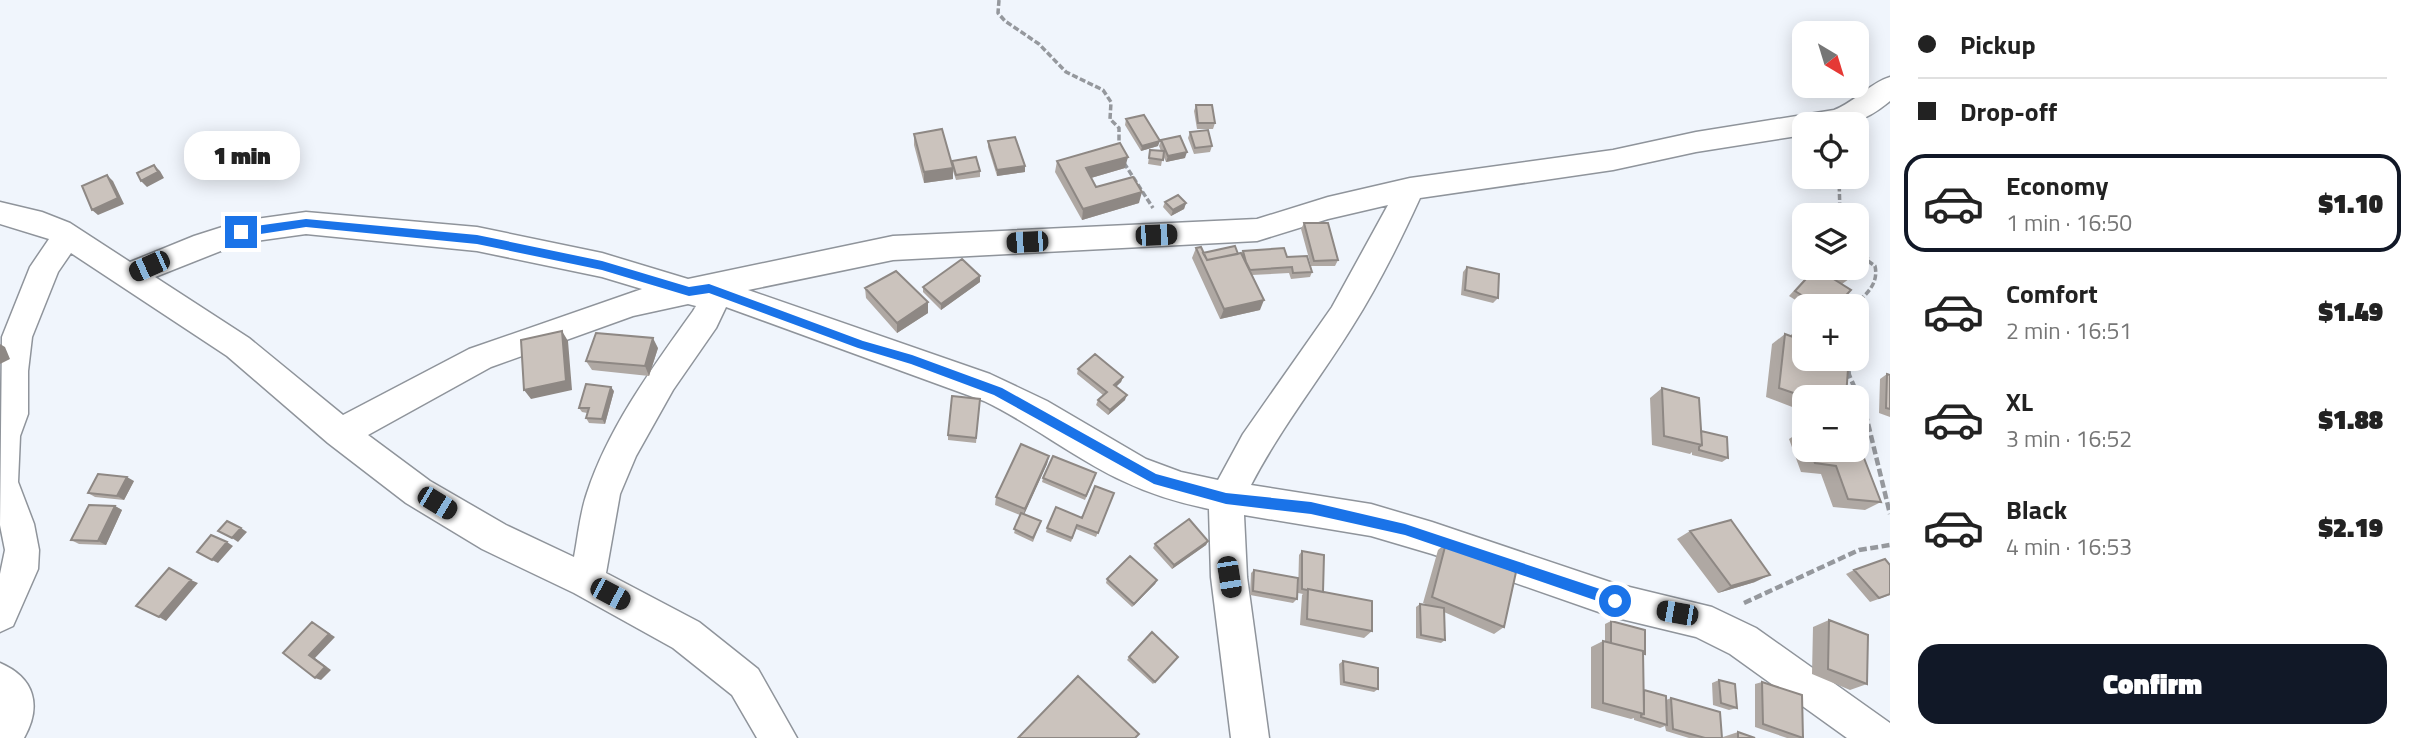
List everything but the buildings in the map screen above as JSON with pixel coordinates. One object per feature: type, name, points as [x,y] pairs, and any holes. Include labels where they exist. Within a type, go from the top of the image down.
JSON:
[{"type":"street","points":[[1858,112],[1890,86]]},
{"type":"street","points":[[341,433],[480,358],[608,312],[826,260],[893,248],[1257,230],[1328,208],[1410,189],[1613,160],[1696,142],[1792,127]]},
{"type":"street","points":[[1250,738],[1229,577],[1226,499],[1255,444],[1343,316],[1384,244],[1410,189]]},
{"type":"street","points":[[0,213],[42,223],[67,235],[238,347],[341,433],[418,492],[494,537],[587,581],[685,635],[745,682],[778,738]]},
{"type":"street","points":[[129,275],[169,257],[241,232],[306,223],[477,240],[602,265],[699,290],[912,359],[998,392],[1154,479],[1226,499],[1311,508],[1369,520],[1436,538],[1615,601],[1701,620],[1743,641],[1834,724],[1879,738]]},
{"type":"street","points":[[0,614],[20,569],[22,550],[17,524],[1,482],[4,436],[12,414],[12,372],[17,337],[46,267],[67,235]]},
{"type":"street","points":[[587,581],[603,494],[622,449],[662,380],[708,313],[710,306],[699,290]]},
{"type":"street","points":[[0,682],[15,694],[18,706],[12,723],[0,738]]},
{"type":"path","points":[[999,0],[998,13],[1004,21],[1040,44],[1066,72],[1103,90],[1111,102],[1110,119],[1119,128],[1119,151]]},
{"type":"path","points":[[1123,161],[1159,215],[1187,234]]},
{"type":"path","points":[[1867,294],[1877,276],[1875,266],[1869,262]]},
{"type":"path","points":[[1849,371],[1865,411],[1890,514]]},
{"type":"path","points":[[1701,620],[1762,596],[1859,550],[1890,545]]},
{"type":"route","points":[[241,232],[306,223],[477,240],[602,265],[689,291],[709,288],[998,392],[1154,479],[1226,499],[1311,508],[1405,529],[1615,601]]}]
